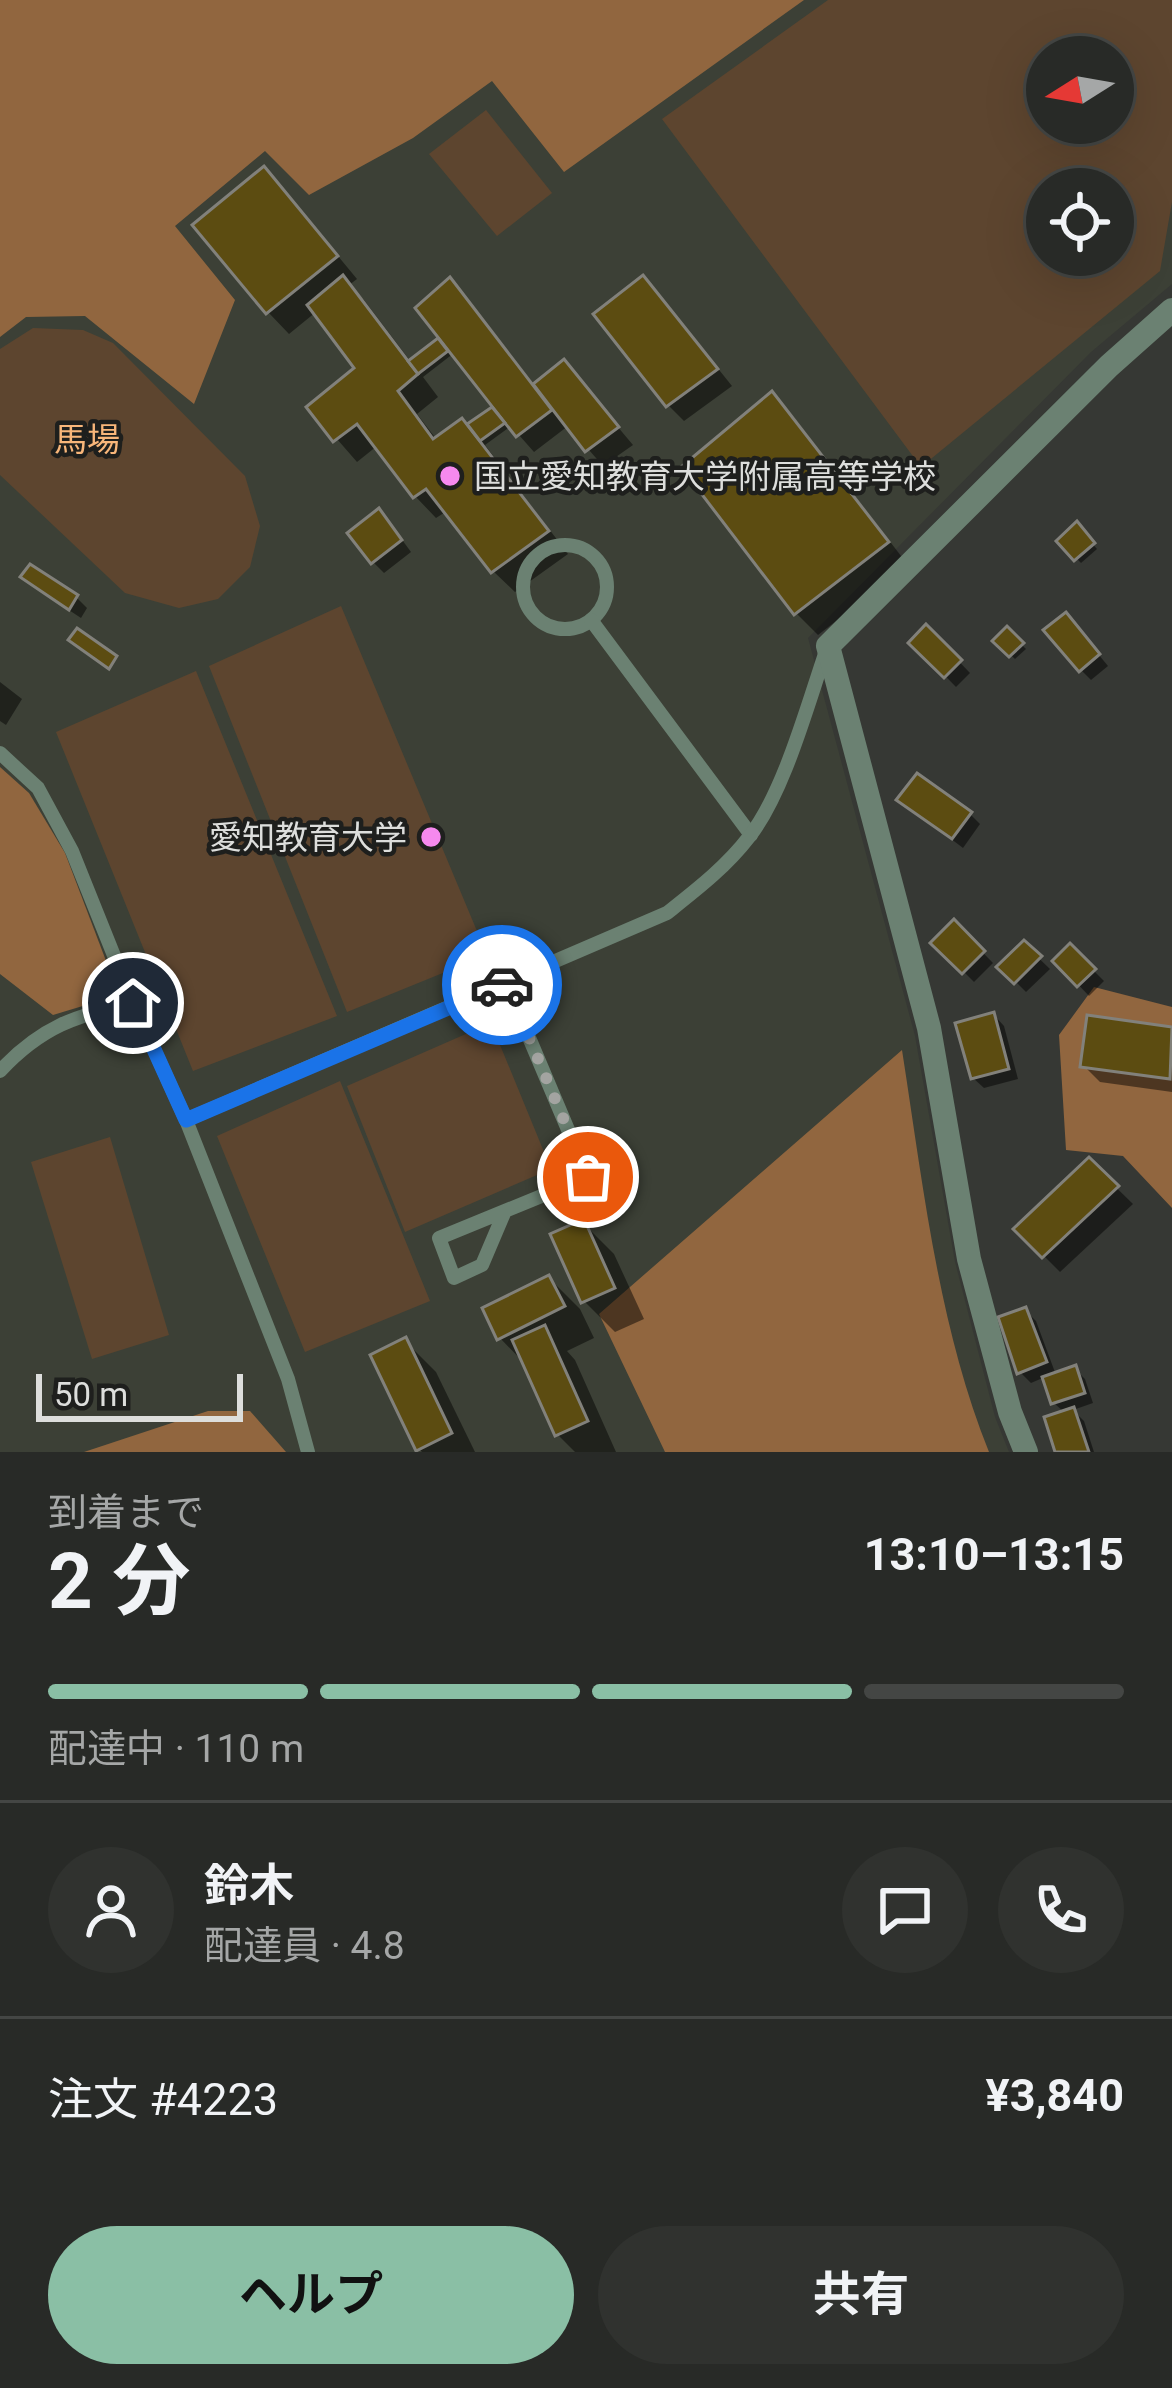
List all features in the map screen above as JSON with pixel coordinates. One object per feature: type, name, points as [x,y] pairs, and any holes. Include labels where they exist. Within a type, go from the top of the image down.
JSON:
[{"type":"street","points":[[1026,1452],[1010,1412],[969,1259],[929,1028],[828,646],[1109,366],[1172,310]]},
{"type":"lane","points":[[563,545],[598,561],[604,573],[605,598],[590,620],[563,629],[537,618],[528,606],[524,578],[538,554],[563,545]]},
{"type":"lane","points":[[590,620],[751,835]]},
{"type":"lane","points":[[186,1120],[667,914],[713,876],[751,835],[776,788],[828,646]]},
{"type":"lane","points":[[0,753],[38,788],[72,850],[288,1379],[308,1452]]},
{"type":"lane","points":[[505,1211],[482,1265],[454,1278],[439,1238],[588,1177],[506,983]]},
{"type":"lane","points":[[0,1071],[53,1027],[133,1003]]},
{"type":"shaded area","name":"愛知教育大学","points":[[0,0],[1172,0],[1172,284],[1091,352],[808,638],[915,1036],[955,1262],[995,1417],[1009,1452],[0,1452]]},
{"type":"shaded area","points":[[0,0],[804,0],[564,172],[492,81],[413,138],[309,195],[265,151],[175,226],[235,300],[194,404],[85,316],[26,317],[0,337]]},
{"type":"shaded area","points":[[0,767],[29,793],[65,853],[119,995],[53,1015],[0,974]]},
{"type":"shaded area","points":[[1094,987],[1172,1007],[1172,1208],[1123,1156],[1066,1150],[1059,1035]]},
{"type":"shaded area","points":[[902,1050],[945,1304],[989,1452],[665,1452],[599,1314]]},
{"type":"shaded area","points":[[208,1411],[250,1411],[286,1452],[84,1452]]},
{"type":"green space","points":[[828,0],[1172,0],[1172,202],[1160,271],[921,467],[662,119]]},
{"type":"green space","points":[[486,110],[552,193],[497,236],[429,154]]},
{"type":"green space","name":"馬場","points":[[33,328],[83,330],[113,343],[245,476],[260,526],[250,567],[218,599],[179,608],[125,593],[0,475],[0,349]]},
{"type":"green space","points":[[341,606],[487,955],[347,1012],[209,666]]},
{"type":"green space","points":[[196,671],[337,1016],[193,1071],[56,732]]},
{"type":"green space","points":[[491,1023],[551,1169],[405,1232],[347,1086]]},
{"type":"green space","points":[[340,1081],[430,1301],[305,1352],[217,1136]]},
{"type":"green space","points":[[110,1137],[169,1335],[92,1359],[31,1162]]},
{"type":"building","points":[[264,166],[338,256],[266,314],[192,225]]},
{"type":"building","points":[[343,275],[418,374],[398,391],[433,439],[462,418],[549,531],[491,573],[426,489],[413,498],[357,424],[333,442],[306,407],[354,368],[307,305]]},
{"type":"building","points":[[643,275],[718,369],[666,407],[593,314]]},
{"type":"building","points":[[450,277],[552,410],[516,437],[415,308]]},
{"type":"building","points":[[438,338],[448,351],[418,374],[408,361]]},
{"type":"building","points":[[564,359],[619,427],[585,452],[533,384]]},
{"type":"building","points":[[772,391],[889,542],[794,615],[681,467]]},
{"type":"building","points":[[492,407],[505,423],[480,441],[467,424]]},
{"type":"building","points":[[379,508],[402,540],[371,564],[347,533]]},
{"type":"building","points":[[1077,521],[1095,543],[1074,561],[1056,541]]},
{"type":"building","points":[[30,564],[78,595],[69,610],[20,577]]},
{"type":"building","points":[[1066,612],[1100,654],[1079,672],[1043,630]]},
{"type":"building","points":[[926,624],[962,660],[944,678],[908,643]]},
{"type":"building","points":[[1007,626],[1024,643],[1009,657],[992,641]]},
{"type":"building","points":[[77,628],[117,656],[109,669],[68,640]]},
{"type":"building","points":[[917,773],[972,812],[952,839],[896,800]]},
{"type":"building","points":[[954,919],[985,951],[962,974],[930,943]]},
{"type":"building","points":[[1024,940],[1042,956],[1014,984],[996,967]]},
{"type":"building","points":[[1070,943],[1096,969],[1077,987],[1052,961]]},
{"type":"building","points":[[994,1012],[1009,1069],[971,1079],[955,1023]]},
{"type":"building","points":[[1087,1015],[1172,1027],[1170,1079],[1080,1067]]},
{"type":"building","points":[[1089,1157],[1119,1186],[1042,1258],[1013,1229]]},
{"type":"building","points":[[584,1219],[615,1288],[581,1303],[550,1234]]},
{"type":"building","points":[[549,1275],[565,1306],[497,1340],[482,1308]]},
{"type":"building","points":[[1026,1307],[1047,1362],[1017,1374],[998,1317]]},
{"type":"building","points":[[545,1325],[588,1421],[555,1436],[512,1340]]},
{"type":"building","points":[[406,1337],[452,1433],[416,1451],[370,1355]]},
{"type":"building","points":[[1076,1365],[1085,1393],[1051,1404],[1042,1377]]},
{"type":"building","points":[[1074,1407],[1089,1452],[1055,1452],[1044,1417]]},
{"type":"way so far","points":[[502,985],[506,983],[588,1177]]},
{"type":"place","name":"国立愛知教育大学附属高等学校","points":[[450,476]]},
{"type":"place","name":"愛知教育大学","points":[[431,837]]},
{"type":"route","points":[[133,1003],[186,1120],[502,985]]}]
